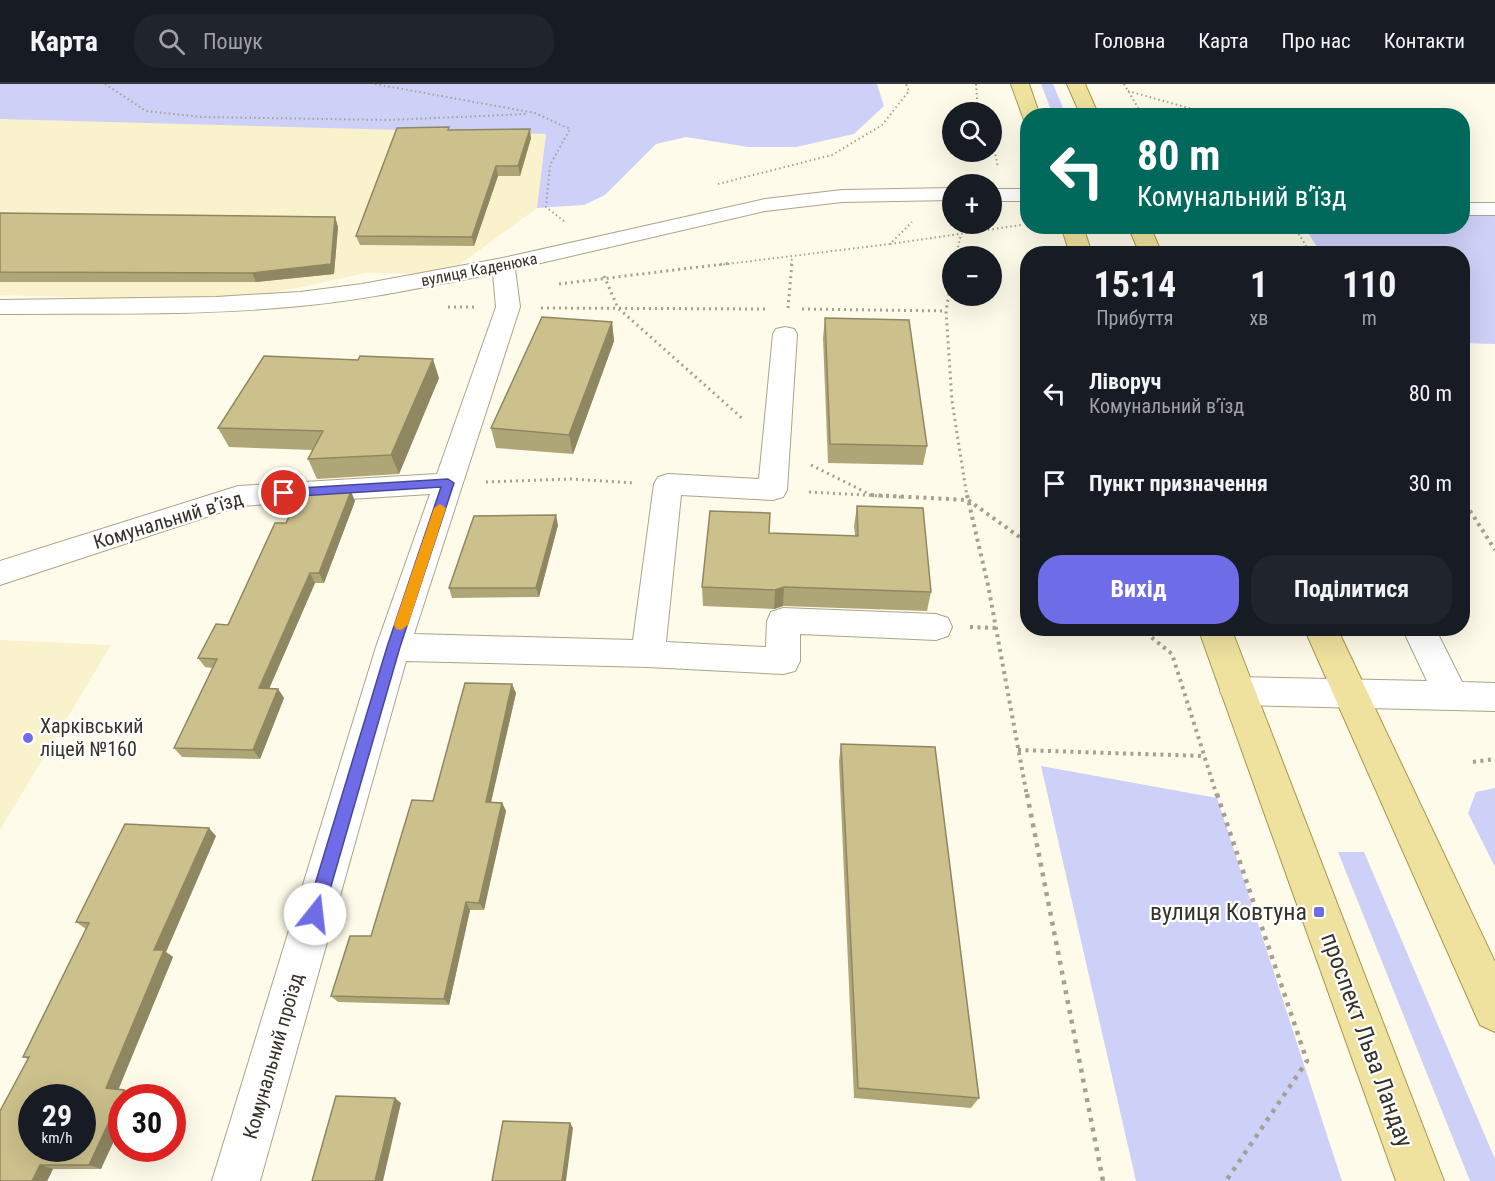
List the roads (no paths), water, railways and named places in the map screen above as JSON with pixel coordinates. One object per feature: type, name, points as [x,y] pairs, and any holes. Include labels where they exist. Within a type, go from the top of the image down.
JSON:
[{"type":"main road","points":[[1020,84],[1028,108]]},
{"type":"main road","points":[[1076,84],[1086,108]]},
{"type":"main road","name":"проспект Льва Ландау","points":[[1217,636],[1420,1181]]},
{"type":"main road","points":[[1324,636],[1495,1010]]},
{"type":"street","name":"вулиця Каденюка","points":[[0,307],[216,304],[300,299],[362,291],[503,265],[792,201],[842,195],[942,194]]},
{"type":"street","points":[[1002,195],[1020,195]]},
{"type":"street","points":[[1470,209],[1495,210]]},
{"type":"street","name":"Комунальний проїзд","points":[[236,1181],[393,647],[507,307],[508,291],[503,265]]},
{"type":"street","points":[[648,654],[668,484],[773,490],[777,449],[781,321]]},
{"type":"street","name":"Комунальний в’їзд","points":[[0,573],[238,496],[448,483]]},
{"type":"street","points":[[393,647],[648,654],[783,661],[783,621],[936,627]]},
{"type":"street","points":[[1422,636],[1451,694]]},
{"type":"street","points":[[1236,691],[1451,694],[1495,697]]},
{"type":"place","name":"Харківський ліцей №160","points":[[28,738]]},
{"type":"place","name":"вулиця Ковтуна","points":[[1319,912]]}]
